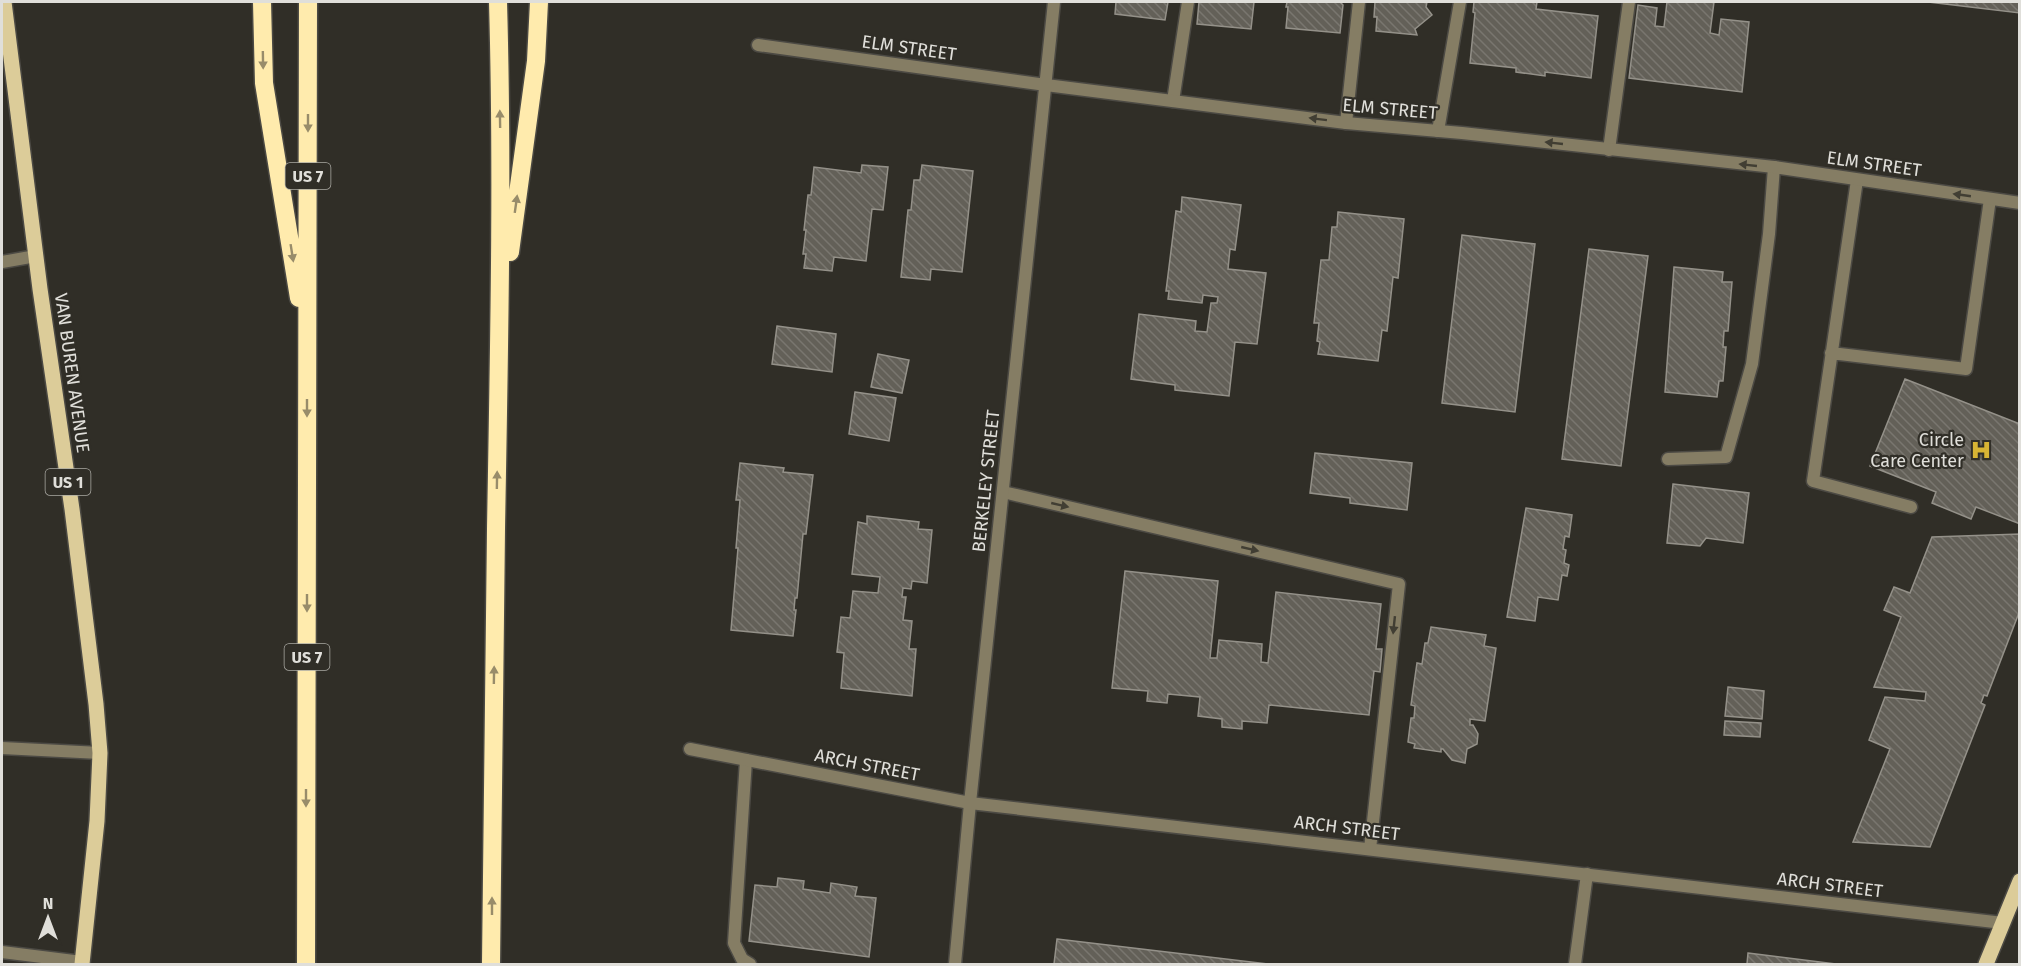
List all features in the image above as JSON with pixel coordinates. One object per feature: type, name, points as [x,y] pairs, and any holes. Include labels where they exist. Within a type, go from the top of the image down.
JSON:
[{"type":"highway","points":[[262,2],[264,83],[308,350]]},
{"type":"highway","name":"US 7","points":[[306,964],[308,2]]},
{"type":"highway","points":[[491,964],[500,325],[501,174],[498,2]]},
{"type":"highway","points":[[500,325],[536,61],[539,2]]},
{"type":"main road","name":"VAN BUREN AVENUE","points":[[4,2],[36,256],[72,509],[100,753],[97,821],[82,963]]},
{"type":"main road","points":[[1986,964],[2019,881]]},
{"type":"street","name":"BERKELEY STREET","points":[[955,964],[1054,2]]},
{"type":"street","points":[[1173,101],[1188,2]]},
{"type":"street","points":[[1346,123],[1359,2]]},
{"type":"street","points":[[1438,131],[1460,2]]},
{"type":"street","points":[[1609,150],[1629,2]]},
{"type":"street","name":"ELM STREET","points":[[758,45],[1346,123],[1774,167],[2019,203]]},
{"type":"street","points":[[1668,459],[1726,457],[1752,364],[1769,234],[1774,167]]},
{"type":"street","points":[[1857,180],[1813,481],[1911,507]]},
{"type":"street","points":[[1831,353],[1966,369],[1990,199]]},
{"type":"street","points":[[2,262],[36,256]]},
{"type":"street","points":[[1003,492],[1399,584],[1370,849]]},
{"type":"street","points":[[2,748],[100,753]]},
{"type":"street","name":"ARCH STREET","points":[[690,749],[970,803],[2003,923]]},
{"type":"street","points":[[746,760],[734,943],[742,958],[750,964]]},
{"type":"street","points":[[1575,964],[1587,874]]},
{"type":"street","points":[[2,952],[82,963]]},
{"type":"building","points":[[1116,2],[1168,2],[1165,20],[1115,14]]},
{"type":"building","points":[[1199,2],[1254,2],[1251,29],[1197,24]]},
{"type":"building","points":[[1287,2],[1340,2],[1343,5],[1340,33],[1286,28]]},
{"type":"building","points":[[1375,2],[1427,2],[1426,7],[1432,15],[1415,29],[1417,35],[1376,31]]},
{"type":"building","points":[[1474,2],[1537,2],[1536,9],[1598,16],[1591,78],[1545,72],[1545,76],[1516,72],[1516,68],[1470,63]]},
{"type":"building","points":[[1667,2],[1714,2],[1710,33],[1719,35],[1721,19],[1749,22],[1742,92],[1629,78],[1638,5],[1657,8],[1655,26],[1664,27]]},
{"type":"building","points":[[1928,2],[2020,2],[2020,13]]},
{"type":"building","points":[[862,165],[888,167],[883,210],[872,209],[866,261],[834,257],[832,271],[804,268],[806,230],[804,230],[814,167],[861,173]]},
{"type":"building","points":[[922,165],[973,171],[962,272],[931,269],[930,280],[901,277],[908,210],[911,210],[914,180],[920,180]]},
{"type":"building","points":[[1182,197],[1241,205],[1235,250],[1230,249],[1228,269],[1266,273],[1257,344],[1235,342],[1229,396],[1175,390],[1175,385],[1131,379],[1139,314],[1196,321],[1195,331],[1207,332],[1211,303],[1217,303],[1218,297],[1203,295],[1202,303],[1168,299],[1169,291],[1166,291],[1176,211],[1181,212]]},
{"type":"building","points":[[1338,212],[1404,219],[1398,278],[1393,277],[1387,331],[1382,330],[1378,361],[1318,354],[1319,323],[1314,323],[1321,260],[1329,260],[1332,227],[1337,227]]},
{"type":"building","points":[[1462,235],[1535,244],[1515,412],[1442,403]]},
{"type":"building","points":[[1589,249],[1648,256],[1621,466],[1562,459]]},
{"type":"building","points":[[1674,267],[1723,272],[1722,282],[1732,282],[1728,331],[1724,331],[1723,347],[1726,347],[1723,381],[1719,381],[1717,397],[1665,392]]},
{"type":"building","points":[[777,326],[836,334],[832,372],[772,364]]},
{"type":"building","points":[[878,354],[909,360],[902,393],[871,387]]},
{"type":"building","points":[[1905,379],[2020,424],[2020,524],[1976,507],[1971,519],[1932,503],[1936,492],[1870,466]]},
{"type":"building","points":[[855,392],[896,398],[889,441],[849,434]]},
{"type":"building","points":[[1315,453],[1412,463],[1407,510],[1350,503],[1350,498],[1310,493]]},
{"type":"building","points":[[740,463],[784,468],[783,472],[813,475],[806,534],[803,534],[797,598],[795,598],[793,636],[731,630],[738,548],[736,548],[740,500],[736,500]]},
{"type":"building","points":[[1673,484],[1749,493],[1743,543],[1706,538],[1700,546],[1667,543]]},
{"type":"building","points":[[1526,508],[1572,515],[1569,537],[1565,536],[1563,549],[1566,550],[1564,563],[1569,565],[1567,576],[1562,575],[1558,600],[1538,597],[1535,621],[1507,617]]},
{"type":"building","points":[[867,516],[919,522],[918,529],[932,530],[927,583],[912,581],[911,589],[903,588],[902,597],[906,597],[903,620],[912,621],[909,649],[916,649],[912,696],[841,688],[844,653],[837,652],[841,617],[850,618],[853,591],[878,593],[880,577],[852,574],[858,522],[867,524]]},
{"type":"building","points":[[2020,534],[2020,610],[1987,696],[1984,695],[1981,703],[1985,705],[1930,847],[1853,842],[1890,749],[1869,740],[1885,697],[1925,701],[1926,692],[1874,687],[1901,617],[1884,610],[1894,587],[1910,593],[1932,537]]},
{"type":"building","points":[[1125,571],[1218,581],[1210,658],[1217,658],[1219,640],[1262,644],[1261,662],[1268,663],[1276,592],[1381,604],[1376,649],[1382,649],[1380,672],[1374,671],[1369,715],[1269,705],[1267,723],[1242,721],[1242,729],[1222,727],[1222,719],[1198,716],[1200,697],[1168,694],[1167,703],[1147,701],[1148,691],[1112,688]]},
{"type":"building","points":[[1431,627],[1486,635],[1484,646],[1496,648],[1485,721],[1470,719],[1470,725],[1473,725],[1478,734],[1477,744],[1467,749],[1465,763],[1452,760],[1443,749],[1441,752],[1414,748],[1415,744],[1408,742],[1411,718],[1414,718],[1415,706],[1411,705],[1417,663],[1422,664],[1425,643],[1428,643]]},
{"type":"building","points":[[1728,687],[1764,691],[1762,719],[1725,716]]},
{"type":"building","points":[[1725,721],[1761,723],[1760,737],[1724,735]]},
{"type":"building","points":[[778,878],[804,881],[803,889],[830,893],[831,883],[857,887],[855,896],[876,898],[869,957],[749,941],[755,885],[777,887]]},
{"type":"building","points":[[1057,939],[1268,964],[1054,964]]},
{"type":"building","points":[[1748,953],[1836,964],[1747,964]]},
{"type":"place","name":"Circle Care Center","points":[[1981,450]]}]
